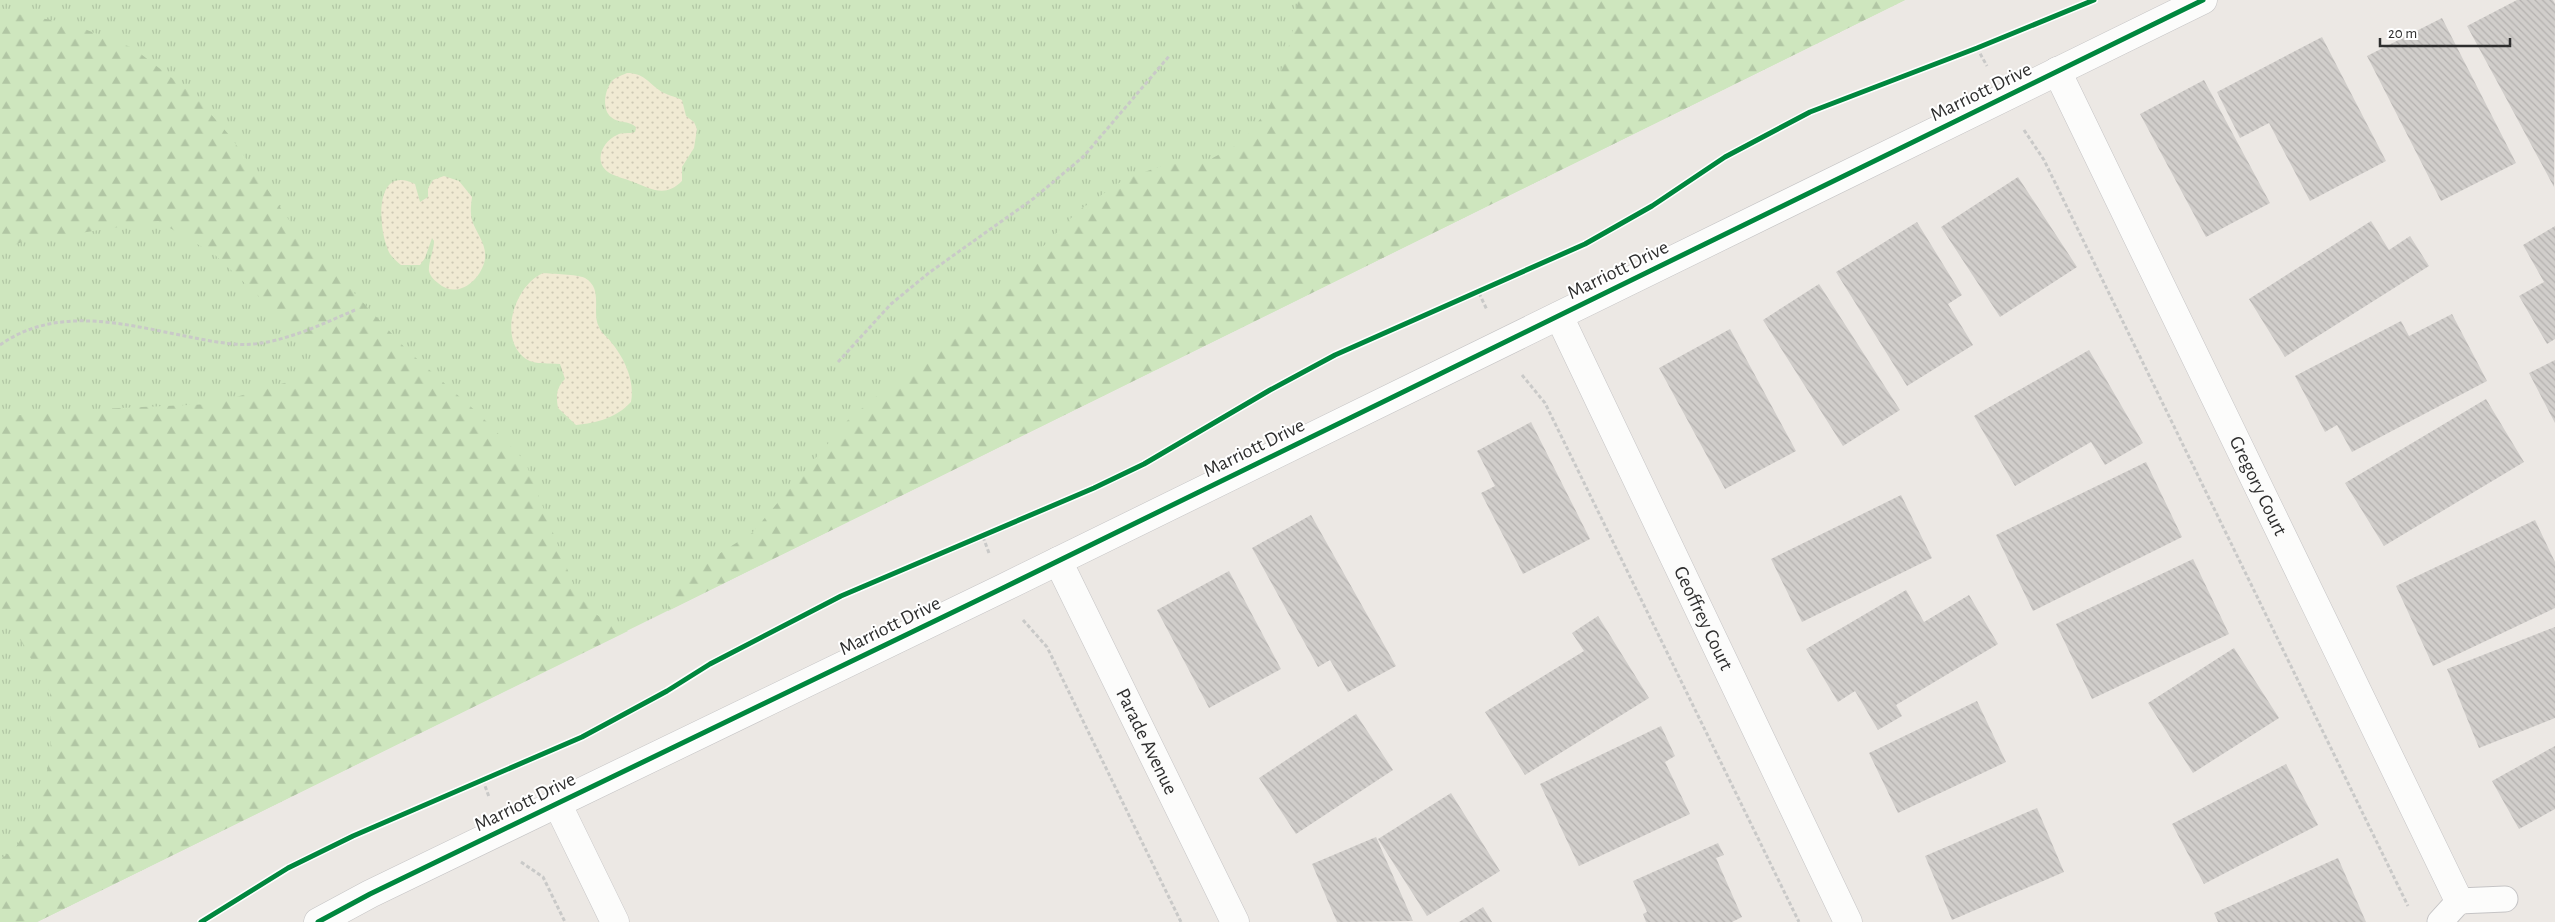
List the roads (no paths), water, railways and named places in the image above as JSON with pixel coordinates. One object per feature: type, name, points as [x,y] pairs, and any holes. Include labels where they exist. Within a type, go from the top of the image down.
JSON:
[{"type":"street","name":"Marriott Drive","points":[[318,922],[370,894],[1003,588],[2203,0]]},
{"type":"street","name":"Gregory Court","points":[[2057,71],[2459,901]]},
{"type":"street","name":"Geoffrey Court","points":[[1559,316],[1848,922]]},
{"type":"street","name":"Parade Avenue","points":[[1058,561],[1235,922]]},
{"type":"street","points":[[557,803],[616,922]]},
{"type":"lane","points":[[2440,922],[2459,901],[2505,898]]}]
